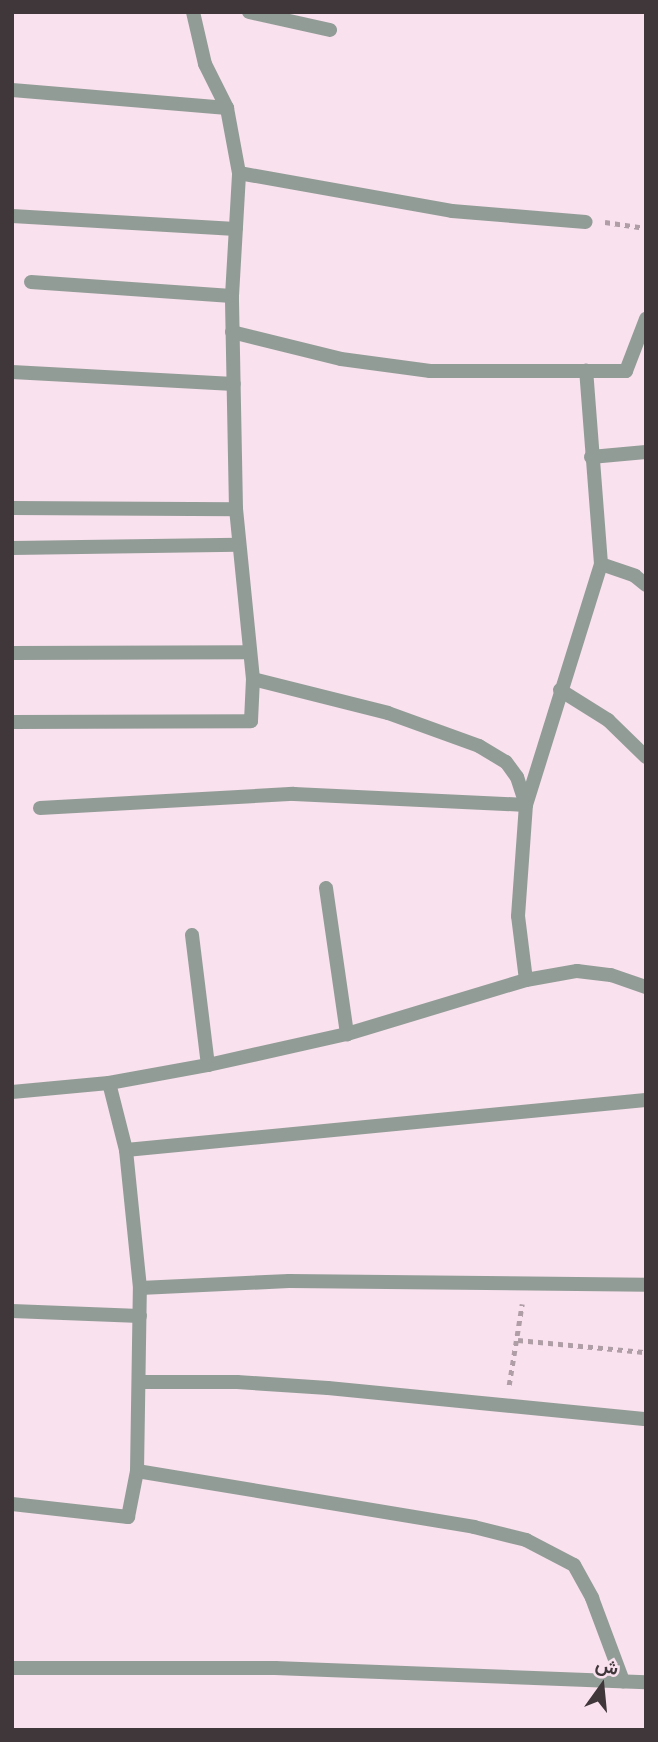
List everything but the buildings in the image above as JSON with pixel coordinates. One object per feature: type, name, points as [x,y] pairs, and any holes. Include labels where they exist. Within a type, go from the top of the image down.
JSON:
[{"type":"street","points":[[12,722],[251,720],[253,679],[248,652],[236,509],[232,332],[239,173],[227,108],[205,64],[193,12]]},
{"type":"street","points":[[249,12],[330,30]]},
{"type":"street","points":[[12,90],[227,108]]},
{"type":"street","points":[[239,173],[452,211],[586,222]]},
{"type":"street","points":[[12,216],[236,229]]},
{"type":"street","points":[[31,282],[232,296]]},
{"type":"street","points":[[232,332],[341,359],[430,371],[626,371],[646,319]]},
{"type":"street","points":[[526,980],[518,916],[526,805],[560,690],[585,627],[601,564],[586,371]]},
{"type":"street","points":[[12,372],[234,384]]},
{"type":"street","points":[[592,457],[646,452]]},
{"type":"street","points":[[12,508],[236,509]]},
{"type":"street","points":[[12,548],[238,545]]},
{"type":"street","points":[[601,564],[635,576],[646,585]]},
{"type":"street","points":[[12,653],[248,652]]},
{"type":"street","points":[[253,679],[388,713],[479,746],[512,770],[526,805]]},
{"type":"street","points":[[560,690],[608,720],[646,757]]},
{"type":"street","points":[[40,808],[294,794],[526,805]]},
{"type":"street","points":[[326,888],[347,1034]]},
{"type":"street","points":[[192,935],[208,1065]]},
{"type":"street","points":[[12,1091],[108,1083],[208,1065],[347,1034],[526,980],[577,971],[611,975],[646,986]]},
{"type":"street","points":[[12,1504],[128,1517],[137,1471],[140,1288],[126,1150],[108,1083]]},
{"type":"street","points":[[126,1150],[646,1100]]},
{"type":"street","points":[[140,1288],[289,1282],[646,1284]]},
{"type":"street","points":[[12,1311],[140,1316]]},
{"type":"street","points":[[139,1382],[237,1381],[646,1419]]},
{"type":"street","points":[[137,1471],[474,1527],[526,1540],[574,1565],[592,1598],[623,1681]]},
{"type":"street","points":[[12,1668],[275,1668],[646,1682]]},
{"type":"path","points":[[586,222],[646,228]]},
{"type":"path","points":[[505,1405],[518,1340],[525,1282]]},
{"type":"path","points":[[518,1340],[646,1352]]}]
